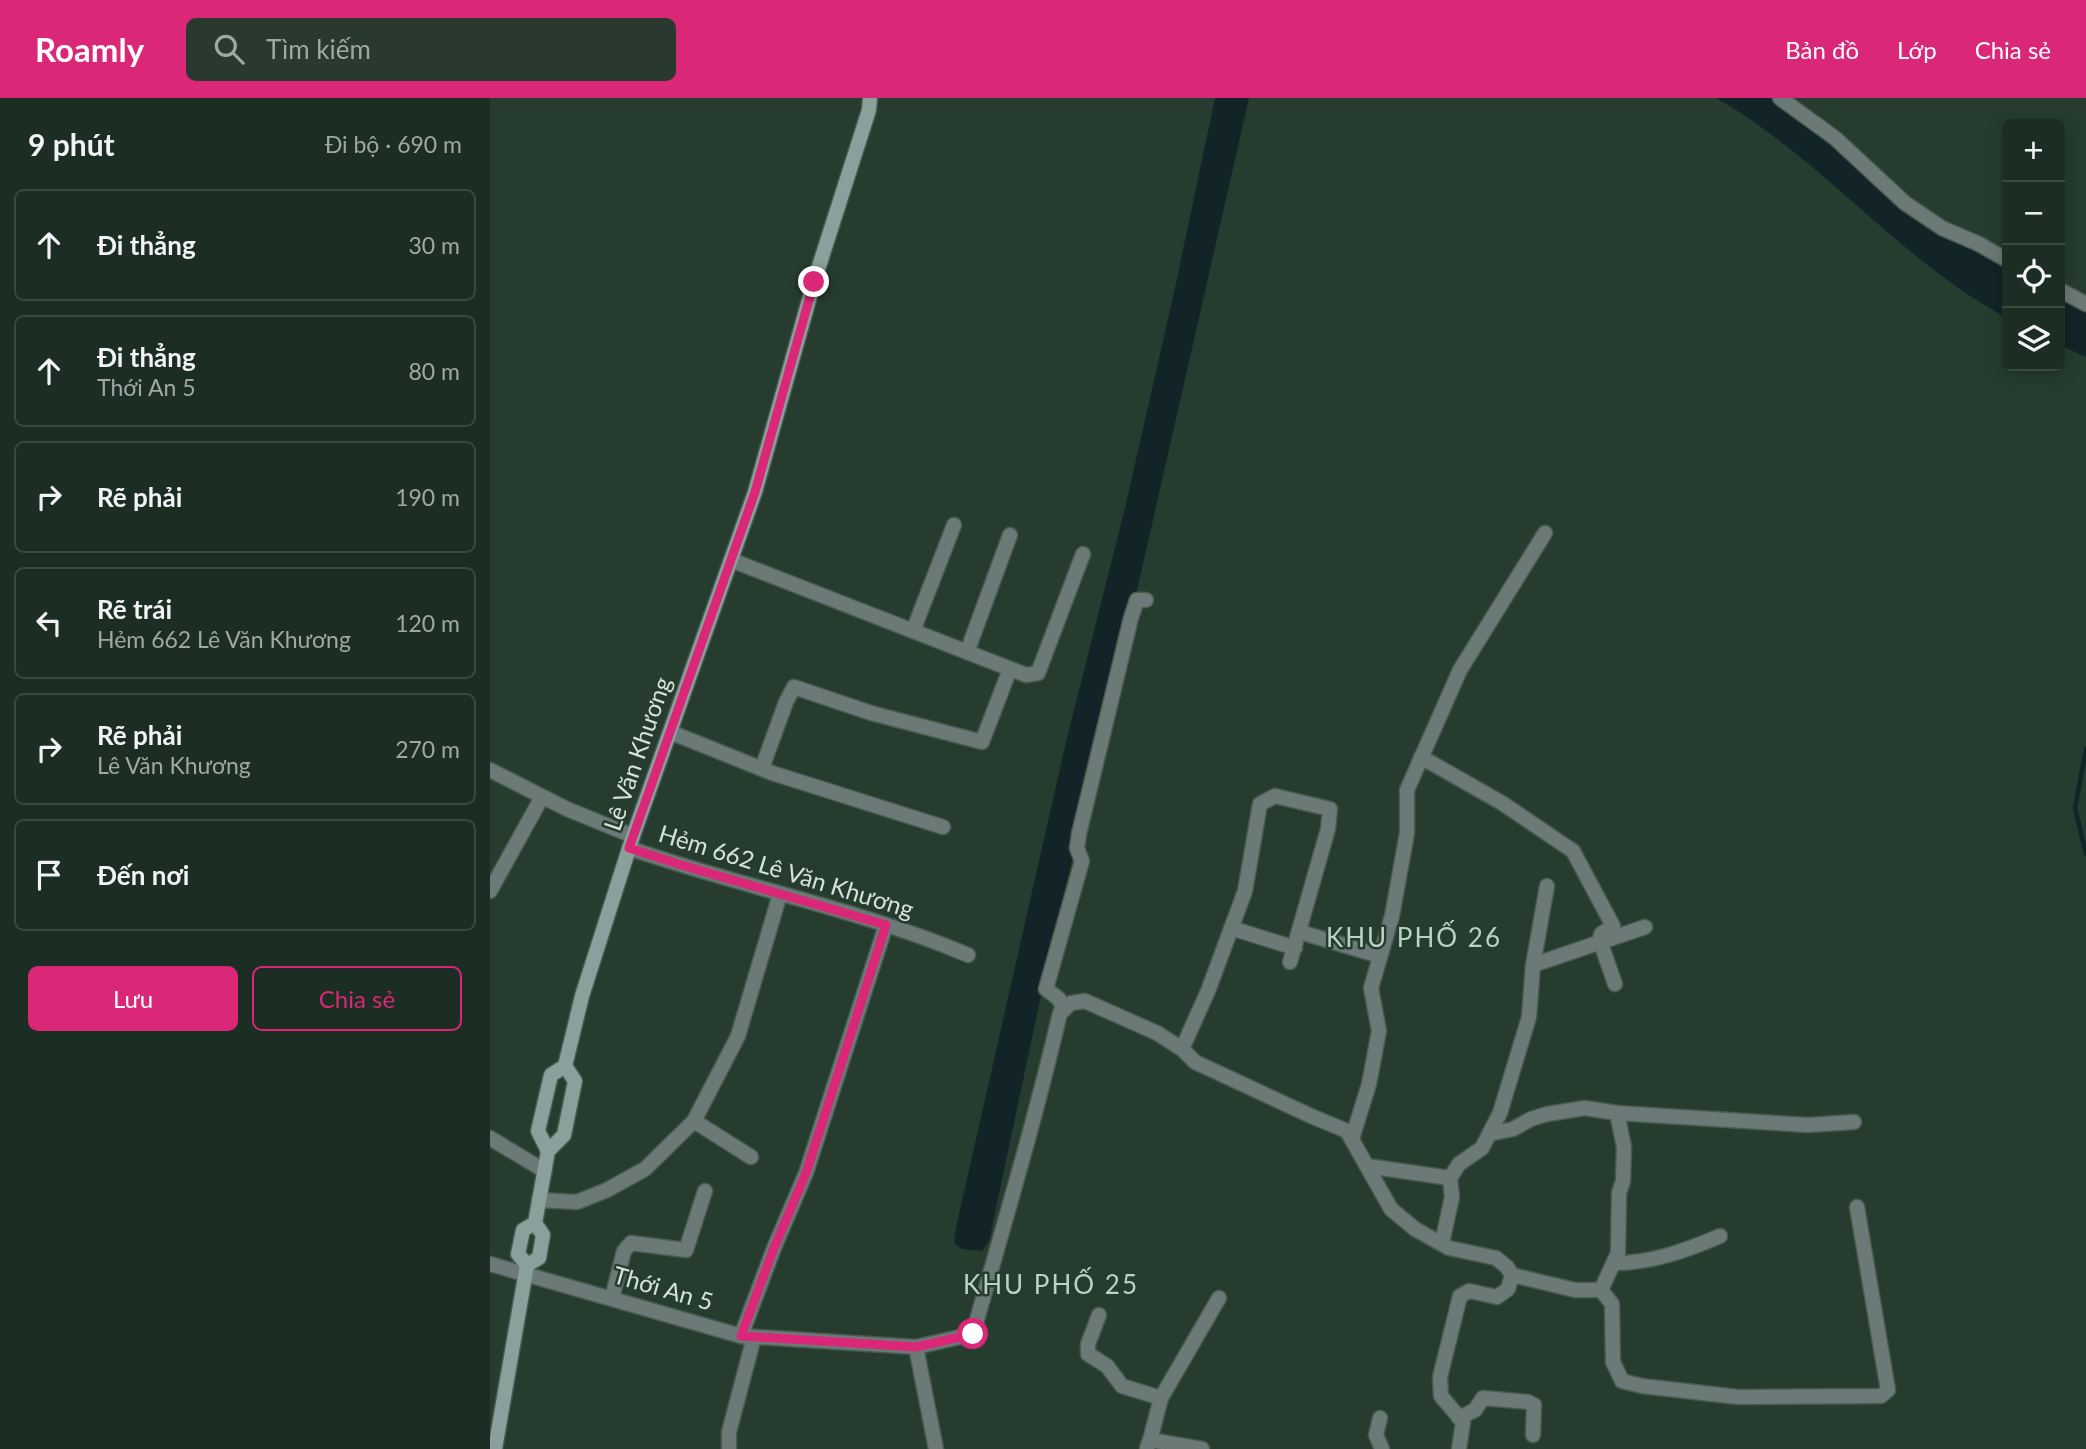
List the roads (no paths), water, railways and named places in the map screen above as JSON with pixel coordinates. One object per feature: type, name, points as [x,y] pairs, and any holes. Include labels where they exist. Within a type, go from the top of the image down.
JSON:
[{"type":"main road","name":"Lê Văn Khương","points":[[495,1449],[526,1269],[538,1258],[541,1247],[543,1235],[535,1223],[548,1151],[564,1135],[575,1081],[565,1066],[582,996],[631,842],[755,492],[814,282],[872,102]]},
{"type":"main road","points":[[548,1151],[538,1131],[551,1075],[565,1066]]},
{"type":"main road","points":[[526,1269],[519,1254],[523,1230],[535,1223]]},
{"type":"street","points":[[1780,98],[1835,138],[1905,203],[1942,228],[2002,257]]},
{"type":"street","points":[[2065,293],[2086,304]]},
{"type":"street","points":[[913,631],[954,525]]},
{"type":"street","points":[[1352,1139],[1369,1084],[1379,1031],[1371,988],[1392,916],[1407,833],[1407,790],[1460,670],[1545,533]]},
{"type":"street","points":[[967,652],[1010,535]]},
{"type":"street","points":[[731,560],[1026,675],[1038,673],[1083,554]]},
{"type":"street","points":[[1146,600],[1137,600],[1131,618],[1079,834],[1077,848],[1082,861],[1046,989],[1059,999],[1063,1010],[1070,1003],[1085,1001],[1157,1033],[1182,1049],[1195,1062],[1346,1131],[1391,1209],[1415,1229],[1466,1253],[1496,1258],[1512,1275],[1575,1290],[1601,1290]]},
{"type":"street","points":[[762,768],[794,687],[871,713],[982,742],[1010,669]]},
{"type":"street","points":[[670,732],[762,768],[943,827]]},
{"type":"street","points":[[1421,757],[1502,803],[1573,851],[1613,926],[1601,934],[1600,941],[1615,984]]},
{"type":"street","name":"Hẻm 662 Lê Văn Khương","points":[[490,770],[631,842],[780,894],[926,937],[968,955]]},
{"type":"street","points":[[1182,1049],[1208,991],[1231,928],[1245,891],[1261,804],[1275,796],[1330,809],[1328,829],[1292,955],[1231,928]]},
{"type":"street","points":[[490,891],[542,797]]},
{"type":"street","points":[[1442,1243],[1452,1197],[1450,1178],[1458,1164],[1482,1148],[1500,1113],[1529,1017],[1533,965],[1547,886]]},
{"type":"street","points":[[539,1200],[577,1202],[607,1190],[645,1168],[694,1121],[738,1036],[780,894]]},
{"type":"street","points":[[729,1449],[729,1432],[748,1336],[774,1248],[806,1173],[886,925]]},
{"type":"street","points":[[1533,965],[1645,927]]},
{"type":"street","points":[[1300,932],[1380,956]]},
{"type":"street","name":"Thới An 5","points":[[490,1264],[526,1269],[612,1298],[748,1336],[916,1347],[973,1334],[1038,1108],[1060,1013],[1063,1010]]},
{"type":"street","points":[[1489,1134],[1513,1129],[1547,1114],[1585,1108],[1617,1113],[1807,1125],[1854,1122]]},
{"type":"street","points":[[1601,1290],[1618,1254],[1619,1193],[1623,1181],[1624,1147],[1617,1113]]},
{"type":"street","points":[[694,1121],[751,1157]]},
{"type":"street","points":[[490,1138],[545,1171]]},
{"type":"street","points":[[1367,1166],[1450,1178]]},
{"type":"street","points":[[612,1298],[624,1251],[631,1243],[686,1250],[705,1191]]},
{"type":"street","points":[[1601,1290],[1612,1304],[1612,1362],[1622,1381],[1642,1386],[1738,1397],[1881,1396],[1888,1390],[1857,1207]]},
{"type":"street","points":[[1614,1263],[1636,1263],[1677,1254],[1720,1236]]},
{"type":"street","points":[[1459,1449],[1462,1422],[1441,1396],[1440,1377],[1460,1296],[1469,1291],[1497,1297],[1508,1289],[1512,1275]]},
{"type":"street","points":[[1202,1449],[1149,1445],[1161,1398],[1219,1298]]},
{"type":"street","points":[[1100,1315],[1088,1345],[1088,1354],[1107,1366],[1122,1387],[1161,1398]]},
{"type":"street","points":[[916,1347],[936,1449]]},
{"type":"street","points":[[1459,1418],[1475,1410],[1483,1398],[1528,1402],[1534,1405],[1533,1434]]},
{"type":"street","points":[[1380,1418],[1376,1435],[1382,1449]]},
{"type":"waterway","points":[[2086,749],[2075,808],[2086,854]]},
{"type":"district","name":"KHU PHỐ 26","points":[[1414,938]]},
{"type":"district","name":"KHU PHỐ 25","points":[[1051,1285]]}]
